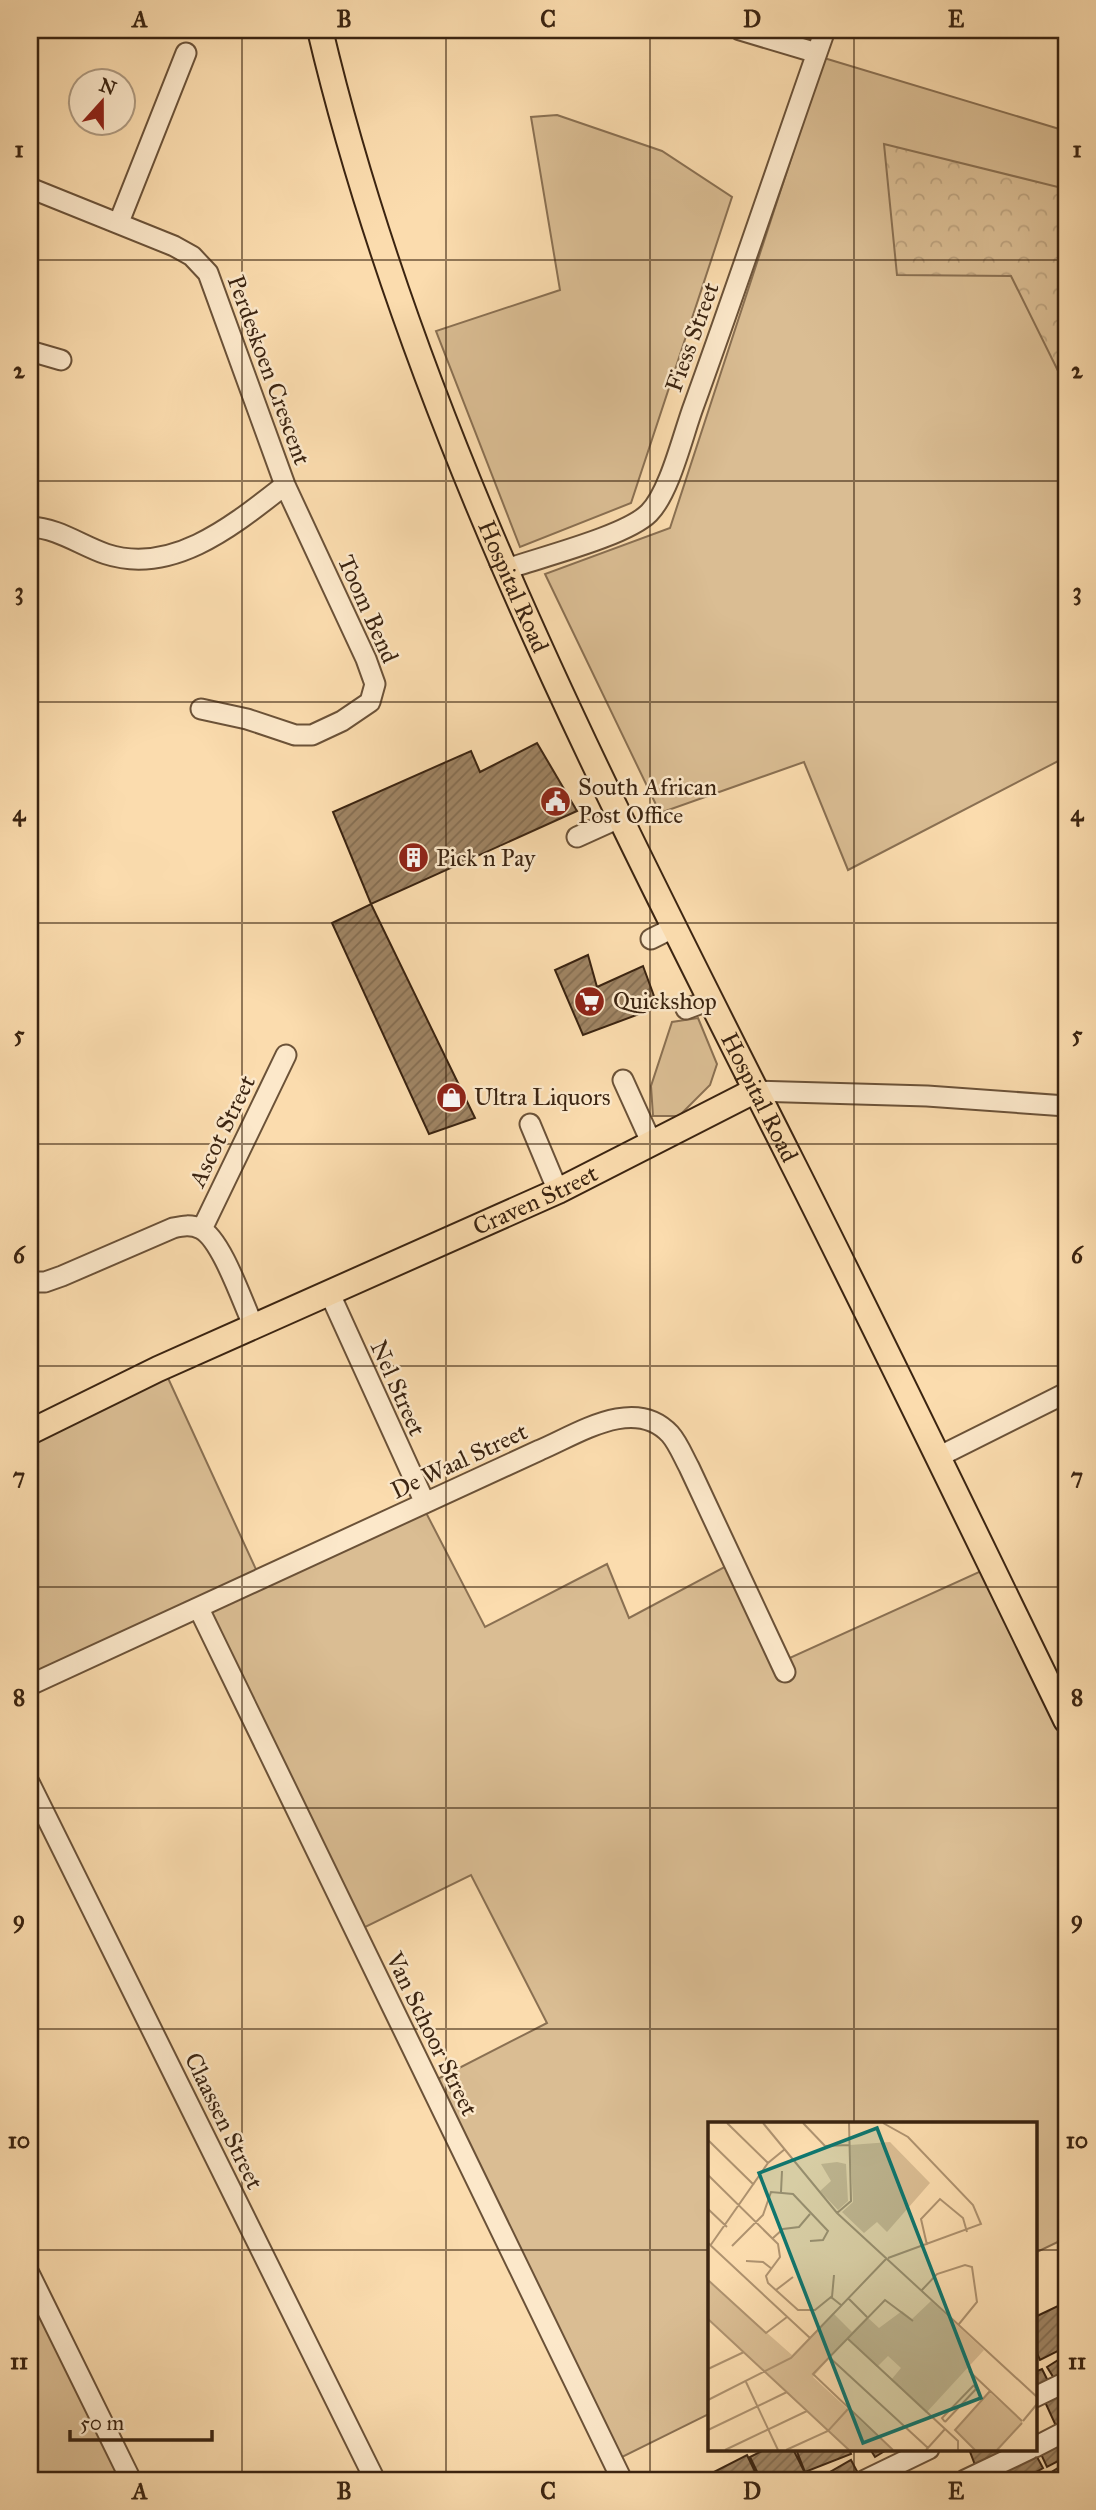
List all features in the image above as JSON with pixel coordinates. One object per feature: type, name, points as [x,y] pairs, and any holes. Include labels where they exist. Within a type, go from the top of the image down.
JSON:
[{"type":"main road","name":"Hospital Road","points":[[320,30],[346,135],[406,325],[507,569],[619,818],[1066,1720]]},
{"type":"main road","name":"Craven Street","points":[[30,1432],[329,1292],[558,1191],[754,1091]]},
{"type":"street","points":[[740,30],[817,53]]},
{"type":"street","name":"Fiess Street","points":[[507,569],[619,530],[639,521],[651,511],[667,480],[825,30]]},
{"type":"street","points":[[119,222],[186,53]]},
{"type":"street","name":"Perdeskoen Crescent","points":[[30,188],[174,246],[192,256],[208,273],[285,485],[236,524],[177,553],[152,561],[105,553],[66,535],[30,527]]},
{"type":"street","points":[[30,351],[61,360]]},
{"type":"street","name":"Toom Bend","points":[[201,709],[247,719],[304,737],[318,733],[361,709],[374,692],[375,684],[366,659],[285,485]]},
{"type":"street","points":[[577,838],[619,818]]},
{"type":"street","points":[[651,939],[673,928]]},
{"type":"street","points":[[686,1009],[710,1000]]},
{"type":"street","name":"Ascot Street","points":[[202,1229],[286,1055]]},
{"type":"street","points":[[623,1080],[652,1144]]},
{"type":"street","name":"Craven Street","points":[[754,1091],[927,1096],[1066,1106]]},
{"type":"street","points":[[530,1124],[558,1191]]},
{"type":"street","points":[[30,1282],[45,1282],[173,1228],[192,1226],[202,1229],[221,1255],[254,1327]]},
{"type":"street","name":"Nel Street","points":[[329,1292],[425,1503]]},
{"type":"street","points":[[938,1457],[1066,1393]]},
{"type":"street","name":"De Waal Street","points":[[30,1685],[425,1503],[606,1422],[626,1417],[655,1424],[670,1435],[689,1467],[785,1672]]},
{"type":"street","name":"Van Schoor Street","points":[[199,1609],[622,2480]]},
{"type":"street","name":"Claassen Street","points":[[30,1784],[374,2480]]},
{"type":"street","points":[[30,2276],[131,2480]]},
{"type":"street","points":[[1036,2397],[1066,2382]]},
{"type":"street","points":[[1036,2446],[1066,2431]]},
{"type":"street","points":[[865,2480],[927,2450]]},
{"type":"street","points":[[965,2480],[1028,2450]]},
{"type":"green space","points":[[824,58],[1066,131],[1066,757],[848,870],[804,762],[660,813],[545,574],[670,528]]},
{"type":"green space","points":[[557,115],[662,151],[732,197],[631,503],[520,547],[436,331],[560,290],[531,117]]},
{"type":"green space","points":[[884,144],[1066,189],[1066,387],[1011,276],[897,275]]},
{"type":"green space","points":[[698,1018],[717,1064],[710,1085],[679,1116],[653,1116],[651,1086],[672,1022]]},
{"type":"green space","points":[[162,1365],[259,1576],[420,1501],[485,1627],[607,1564],[629,1618],[730,1564],[781,1662],[990,1567],[1066,1722],[1066,2238],[1036,2253],[1036,2122],[708,2122],[708,2414],[606,2465],[424,2086],[547,2023],[471,1875],[351,1934],[194,1606],[30,1682],[30,1426]]},
{"type":"green space","points":[[30,2286],[125,2480],[30,2480]]},
{"type":"building","name":"Pick n Pay","points":[[537,743],[577,811],[371,904],[333,812],[471,751],[480,772]]},
{"type":"building","points":[[371,904],[475,1118],[429,1134],[332,923]]},
{"type":"building","points":[[588,955],[597,987],[643,966],[658,1007],[583,1035],[555,970]]},
{"type":"building","points":[[1062,2304],[1066,2312],[1066,2347],[1040,2360],[1036,2351],[1036,2317]]},
{"type":"building","points":[[1066,2355],[1066,2374],[1055,2380],[1047,2367]]},
{"type":"building","points":[[1042,2369],[1048,2381],[1036,2387],[1036,2372]]},
{"type":"building","points":[[1066,2392],[1066,2421],[1056,2426],[1045,2402]]},
{"type":"building","points":[[1066,2439],[1066,2457],[1047,2467],[1040,2452]]},
{"type":"building","points":[[764,2450],[794,2450],[806,2475],[795,2480],[761,2480],[750,2457]]},
{"type":"building","points":[[796,2450],[849,2450],[851,2454],[805,2472]]},
{"type":"building","points":[[871,2450],[886,2450],[875,2457]]},
{"type":"building","points":[[969,2450],[1004,2450],[1005,2453],[975,2465]]},
{"type":"building","points":[[747,2455],[759,2480],[710,2480],[708,2475]]},
{"type":"building","points":[[1036,2455],[1043,2468],[1022,2480],[1004,2480],[1001,2474]]},
{"type":"building","points":[[851,2460],[858,2473],[846,2480],[816,2480]]},
{"type":"building","points":[[1066,2463],[1066,2480],[1048,2480],[1045,2476]]},
{"type":"place","name":"South African Post Office","points":[[555,801]]},
{"type":"place","name":"Pick n Pay","points":[[413,858]]},
{"type":"place","name":"Quickshop","points":[[590,1001]]},
{"type":"place","name":"Ultra Liquors","points":[[451,1097]]}]
